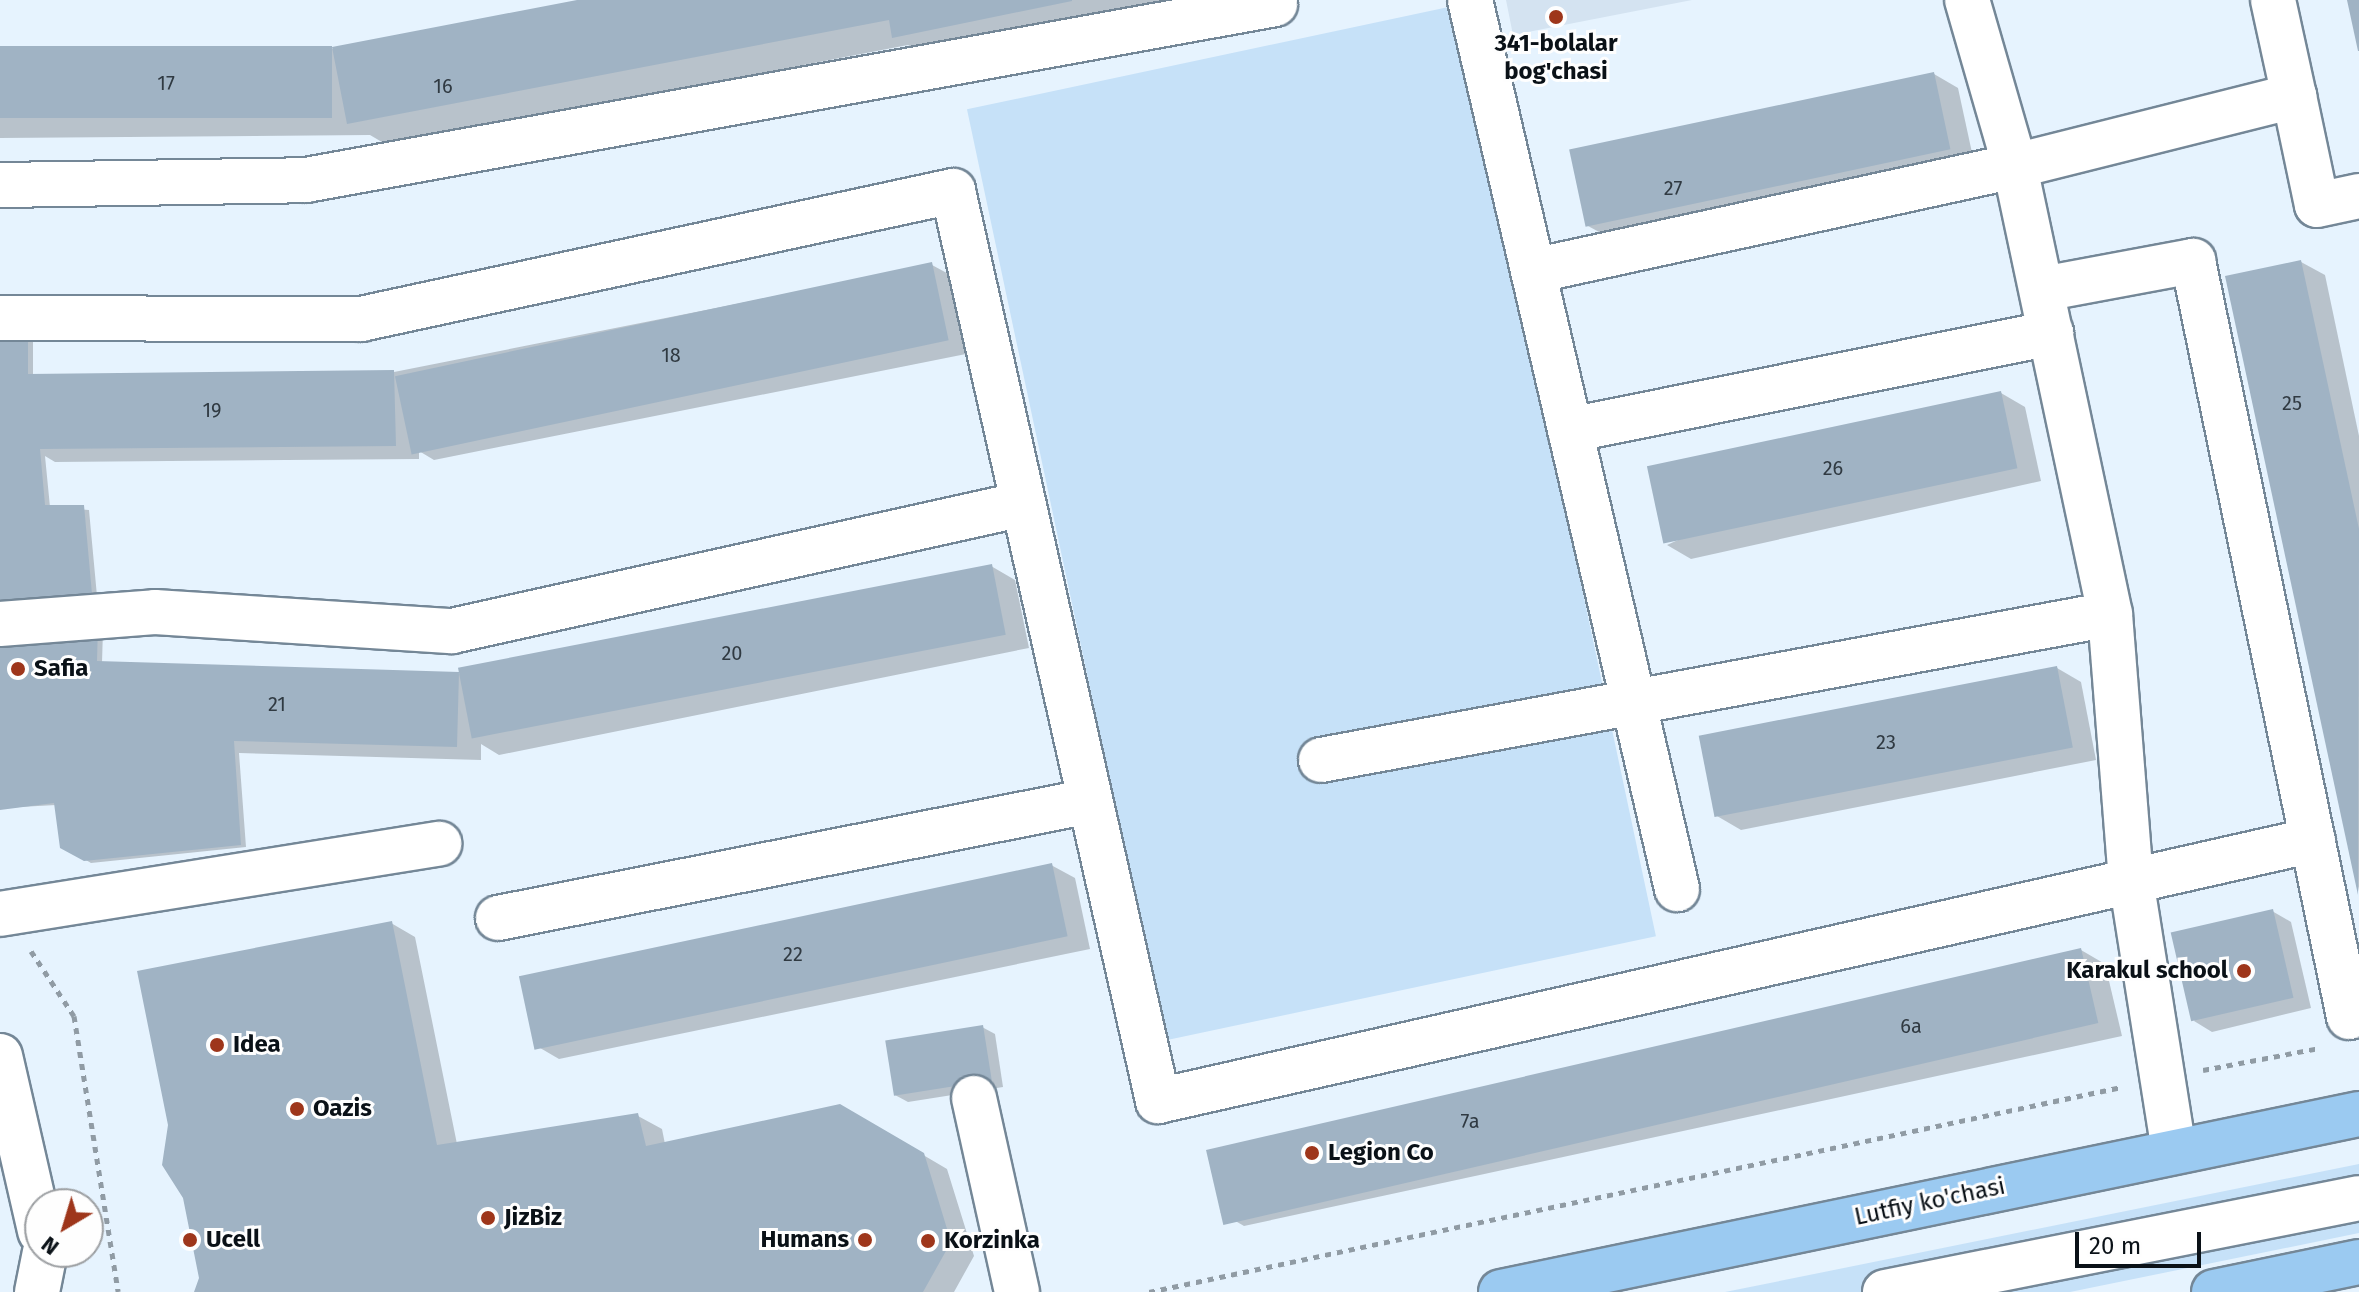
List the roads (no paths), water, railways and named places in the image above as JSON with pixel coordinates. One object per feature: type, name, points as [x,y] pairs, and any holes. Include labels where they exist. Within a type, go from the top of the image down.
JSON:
[{"type":"main road","name":"Lutfiy ko'chasi","points":[[1501,1292],[2359,1114]]},
{"type":"main road","points":[[2214,1292],[2359,1262]]},
{"type":"street","points":[[1470,0],[1677,889]]},
{"type":"street","points":[[1967,0],[2015,166],[2110,614],[2131,881],[2174,1151]]},
{"type":"street","points":[[2273,0],[2317,205],[2359,196]]},
{"type":"street","points":[[0,185],[306,180],[1275,4]]},
{"type":"street","points":[[1533,271],[2015,166],[2294,96]]},
{"type":"street","points":[[0,318],[361,319],[953,191],[1158,1101],[2313,840]]},
{"type":"street","points":[[2042,289],[2193,261],[2313,840],[2337,1032]]},
{"type":"street","points":[[1570,430],[2051,333]]},
{"type":"street","points":[[0,624],[155,612],[452,631],[1023,504]]},
{"type":"street","points":[[1321,760],[1634,706],[2110,614]]},
{"type":"street","points":[[498,918],[1090,801]]},
{"type":"street","points":[[2,914],[439,844]]},
{"type":"street","points":[[0,1056],[30,1188]]},
{"type":"street","points":[[974,1098],[1017,1292]]},
{"type":"street","points":[[1885,1292],[2359,1198]]},
{"type":"street","points":[[37,1292],[42,1268]]},
{"type":"place","name":"341-bolalar bog'chasi","points":[[1556,17]]},
{"type":"place","name":"Safia","points":[[18,669]]},
{"type":"place","name":"Karakul school","points":[[2244,971]]},
{"type":"place","name":"Idea","points":[[217,1045]]},
{"type":"place","name":"Oazis","points":[[297,1109]]},
{"type":"place","name":"Legion Co","points":[[1312,1153]]},
{"type":"place","name":"JizBiz","points":[[488,1218]]},
{"type":"place","name":"Ucell","points":[[190,1240]]},
{"type":"place","name":"Humans","points":[[865,1240]]},
{"type":"place","name":"Korzinka","points":[[928,1241]]}]
